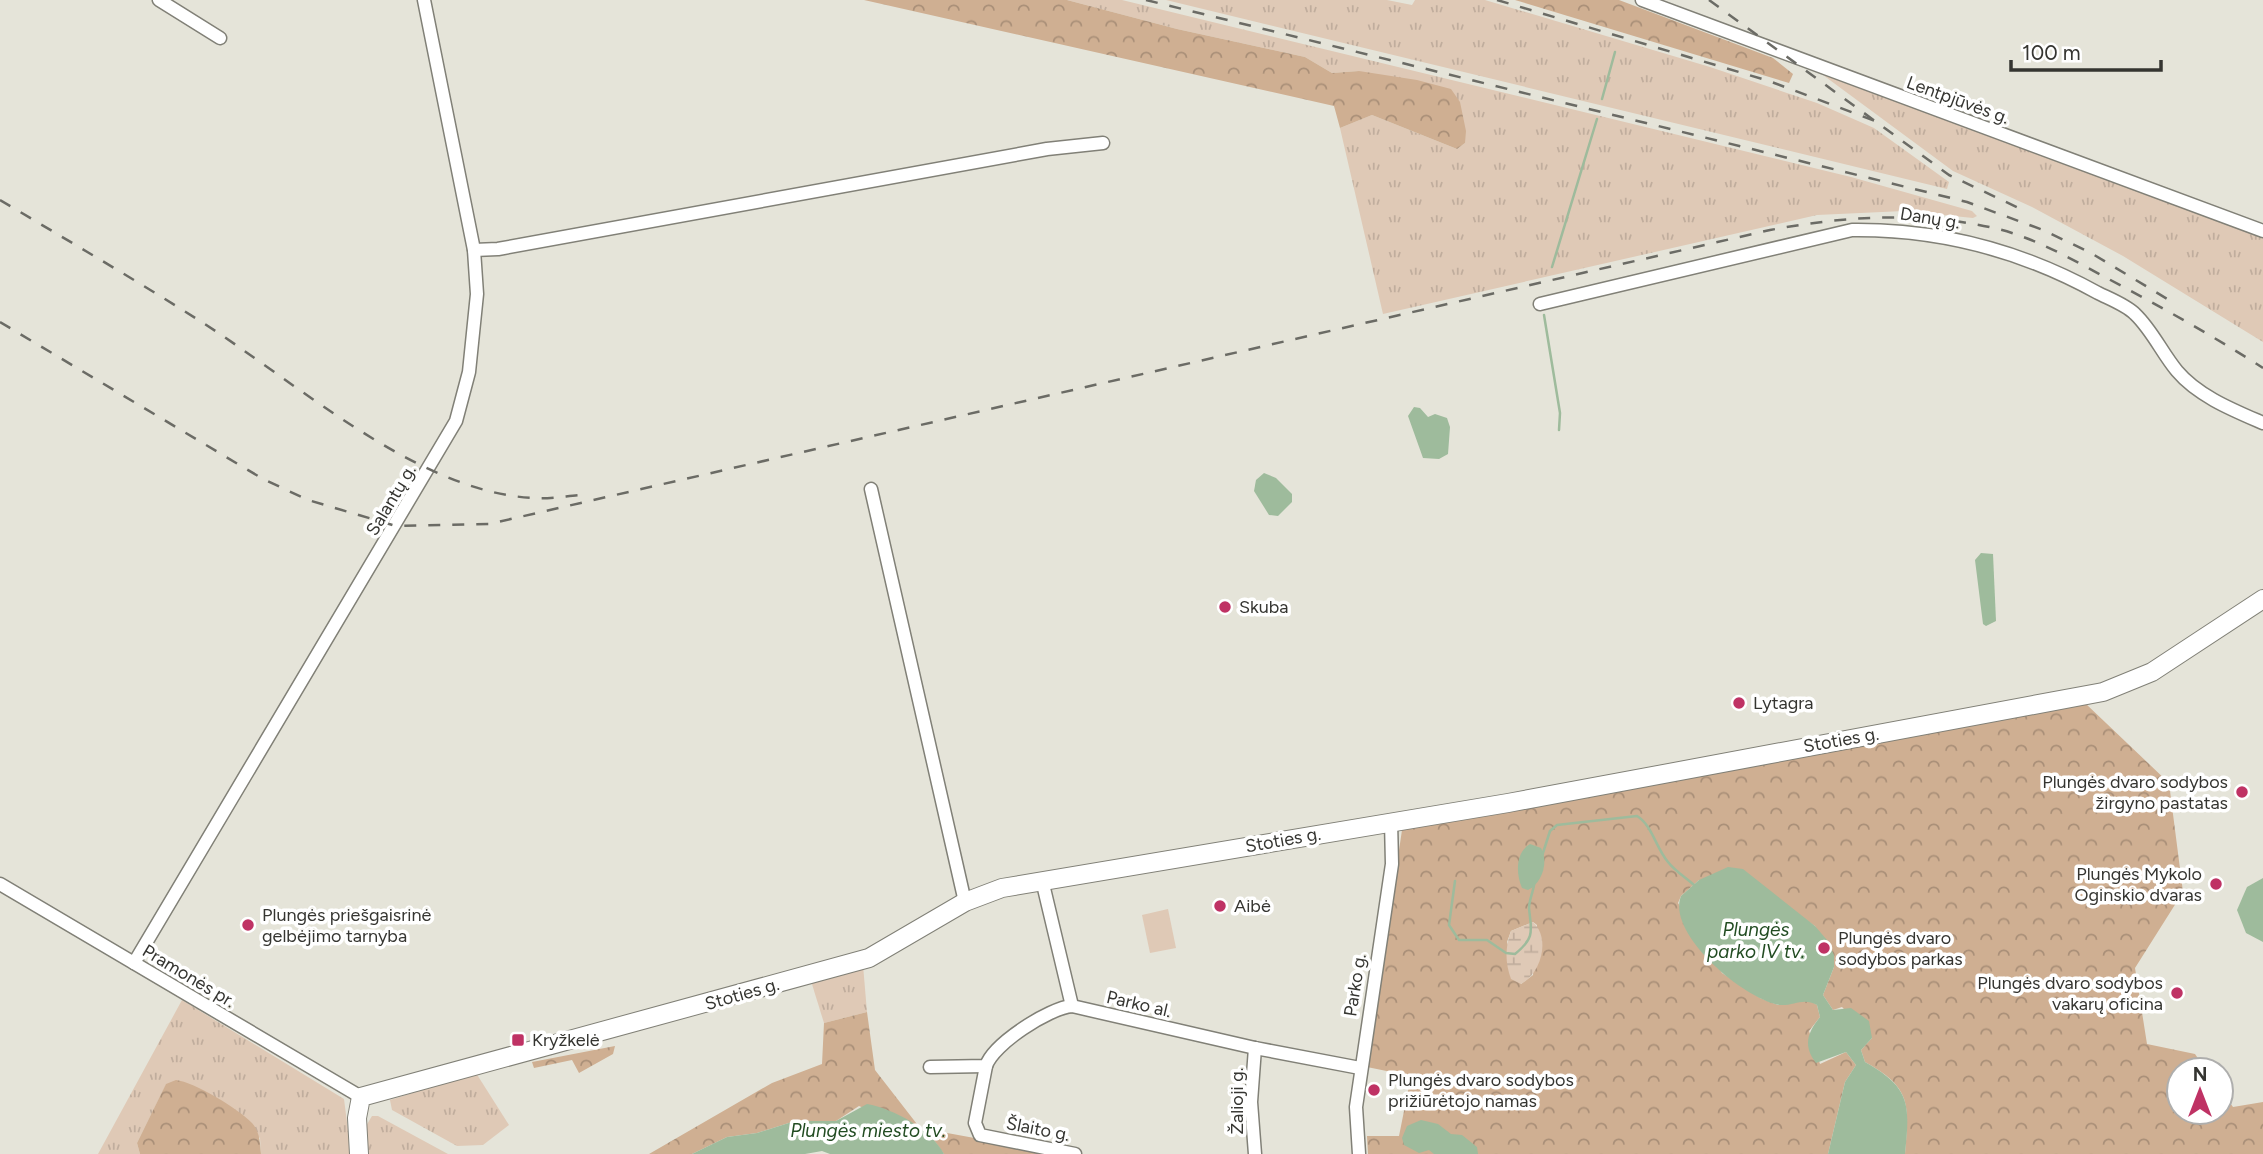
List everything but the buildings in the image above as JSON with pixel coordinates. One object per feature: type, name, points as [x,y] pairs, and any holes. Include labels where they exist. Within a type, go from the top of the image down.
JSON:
[{"type":"main road","name":"Stoties g.","points":[[361,1097],[869,958],[965,902],[1002,888],[1508,803],[2103,692],[2152,672],[2263,599]]},
{"type":"main road","points":[[359,1154],[357,1118],[361,1097]]},
{"type":"street","points":[[159,0],[220,38]]},
{"type":"street","name":"Salantų g.","points":[[134,963],[456,421],[470,359],[477,294],[474,250],[424,0]]},
{"type":"street","name":"Lentpjūvės g.","points":[[1642,0],[2261,226]]},
{"type":"street","points":[[474,250],[503,248],[1047,149],[1103,143]]},
{"type":"street","name":"Danų g.","points":[[1540,304],[1852,230],[1903,230],[1985,245],[2068,276],[2135,313],[2178,373],[2202,392],[2229,409],[2263,423]]},
{"type":"street","points":[[871,489],[965,902]]},
{"type":"street","name":"Parko g.","points":[[1359,1154],[1356,1107],[1393,856],[1391,821]]},
{"type":"street","points":[[930,1067],[986,1066],[990,1054],[1031,1025],[1058,1007],[1072,1006],[1042,880]]},
{"type":"street","name":"Pramonės pr.","points":[[0,884],[361,1097]]},
{"type":"street","name":"Parko al.","points":[[1072,1006],[1255,1048],[1360,1068]]},
{"type":"street","name":"Žalioji g.","points":[[1255,1048],[1251,1102],[1255,1154]]},
{"type":"street","name":"Šlaito g.","points":[[986,1066],[975,1124],[980,1135],[1075,1154]]},
{"type":"green space","points":[[864,0],[1067,0],[1177,29],[1305,57],[1332,73],[1359,71],[1417,80],[1451,89],[1460,102],[1466,131],[1465,143],[1457,149],[1372,115],[1340,128],[1334,106]]},
{"type":"green space","points":[[1067,0],[1122,0],[1851,177],[1972,211],[1977,216],[1973,218],[1904,211],[1817,215],[1383,314],[1340,128],[1372,115],[1457,149],[1465,143],[1359,71],[1332,73],[1305,57],[1177,29]]},
{"type":"green space","points":[[1166,0],[1387,0],[1412,5],[1415,0],[1485,0],[1710,67],[1817,103],[1874,128],[1949,182],[1947,189]]},
{"type":"green space","points":[[1515,0],[1619,0],[1773,58],[1793,74],[1789,83]]},
{"type":"green space","points":[[1823,75],[2263,236],[2263,342],[2123,256],[2032,207],[1953,171]]},
{"type":"green space","name":"Plungės dvaro sodybos parkas","points":[[2085,703],[2169,783],[2183,892],[2135,968],[2147,1044],[2196,1056],[2165,1056],[2165,1126],[2235,1126],[2235,1107],[2263,1102],[2263,1154],[1905,1154],[1907,1122],[1904,1099],[1892,1080],[1865,1062],[1861,1050],[1872,1038],[1842,1007],[1833,1010],[1823,995],[1834,967],[1815,926],[1794,912],[1699,880],[1681,896],[1678,903],[1722,973],[1760,998],[1778,1005],[1809,1000],[1817,1005],[1820,1017],[1809,1031],[1820,1064],[1846,1052],[1856,1065],[1845,1082],[1828,1154],[1368,1154],[1367,1136],[1399,1136],[1411,1076],[1367,1067],[1402,830]],"holes":[[[1533,922],[1537,925],[1533,975],[1521,984],[1507,942],[1511,931]]]},
{"type":"green space","points":[[1168,909],[1176,948],[1150,953],[1142,915]]},
{"type":"green space","points":[[1533,922],[1542,937],[1541,955],[1534,972],[1521,984],[1511,979],[1509,973],[1508,943],[1511,931]]},
{"type":"green space","points":[[863,965],[867,1012],[824,1023],[811,981]]},
{"type":"green space","points":[[182,1000],[344,1099],[351,1154],[261,1154],[260,1138],[166,1085],[137,1143],[140,1154],[98,1154]]},
{"type":"green space","points":[[867,1012],[875,1070],[920,1128],[1062,1154],[944,1154],[931,1136],[859,1106],[836,1121],[795,1121],[757,1133],[727,1137],[692,1154],[649,1154],[772,1083],[822,1064],[824,1023]]},
{"type":"green space","points":[[615,1046],[613,1054],[579,1073],[572,1060],[534,1068],[532,1062]]},
{"type":"green space","points":[[476,1073],[509,1125],[483,1145],[457,1146],[392,1110],[390,1100]]},
{"type":"green space","points":[[176,1080],[205,1091],[246,1117],[257,1130],[261,1154],[140,1154],[137,1143],[166,1084]]},
{"type":"green space","points":[[372,1116],[378,1116],[448,1154],[367,1154],[366,1126]]},
{"type":"water","points":[[1414,407],[1420,408],[1428,417],[1435,414],[1447,418],[1450,427],[1448,454],[1439,459],[1423,458],[1408,416]]},
{"type":"water","points":[[1264,473],[1276,478],[1292,494],[1292,502],[1278,516],[1269,515],[1254,491],[1256,480]]},
{"type":"water","points":[[1981,553],[1993,554],[1996,621],[1986,626],[1983,624],[1975,560]]},
{"type":"water","points":[[1530,844],[1541,848],[1544,866],[1537,882],[1528,890],[1522,888],[1518,864],[1525,848]]},
{"type":"water","name":"Plungės parko IV tv.","points":[[1728,867],[1743,869],[1815,926],[1827,940],[1834,955],[1834,967],[1823,995],[1833,1010],[1851,1008],[1869,1021],[1872,1038],[1861,1050],[1865,1062],[1891,1080],[1904,1099],[1907,1110],[1905,1154],[1828,1154],[1845,1082],[1856,1065],[1846,1052],[1816,1063],[1809,1051],[1808,1040],[1820,1017],[1817,1005],[1803,1002],[1780,1005],[1748,991],[1712,963],[1685,928],[1680,911],[1681,896],[1699,880]]},
{"type":"water","points":[[2263,878],[2263,942],[2246,933],[2237,910],[2247,887]]},
{"type":"water","name":"Plungės miesto tv.","points":[[867,1104],[889,1110],[911,1122],[930,1136],[944,1154],[830,1154],[822,1151],[805,1154],[692,1154],[727,1137],[757,1133],[795,1121],[836,1121]]},
{"type":"water","points":[[1421,1120],[1438,1124],[1451,1134],[1462,1135],[1477,1147],[1478,1154],[1434,1154],[1429,1150],[1419,1153],[1404,1145],[1402,1138],[1407,1126]]},
{"type":"waterway","points":[[1602,99],[1615,52]]},
{"type":"waterway","points":[[1552,267],[1597,119]]},
{"type":"waterway","points":[[1544,315],[1560,413],[1559,430]]},
{"type":"waterway","points":[[1542,856],[1550,831],[1557,825],[1637,816],[1646,825],[1668,862],[1694,885]]},
{"type":"waterway","points":[[1455,881],[1449,925],[1459,940],[1487,940],[1506,953],[1515,954],[1531,933],[1529,905],[1534,885]]},
{"type":"railway","points":[[1146,0],[1967,202],[2043,230],[2091,253],[2174,303]]},
{"type":"railway","points":[[1497,0],[1769,81],[1875,121]]},
{"type":"railway","points":[[1709,0],[1949,175],[2027,212]]},
{"type":"railway","points":[[0,200],[200,321],[317,402],[402,456],[446,477],[490,491],[534,498],[582,495]]},
{"type":"railway","points":[[0,322],[263,479],[308,500],[396,526],[489,524],[1770,230],[1827,221],[1884,218],[1941,220],[1970,223],[2025,237],[2142,297],[2263,368]]},
{"type":"place","name":"Skuba","points":[[1225,607]]},
{"type":"place","name":"Lytagra","points":[[1739,703]]},
{"type":"place","name":"Plungės dvaro sodybos žirgyno pastatas","points":[[2242,792]]},
{"type":"place","name":"Plungės Mykolo Oginskio dvaras","points":[[2216,884]]},
{"type":"place","name":"Aibė","points":[[1220,906]]},
{"type":"place","name":"Plungės priešgaisrinė gelbėjimo tarnyba","points":[[248,925]]},
{"type":"place","name":"Plungės dvaro sodybos parkas","points":[[1824,948]]},
{"type":"place","name":"Plungės dvaro sodybos vakarų oficina","points":[[2177,993]]},
{"type":"place","name":"Kryžkelė","points":[[518,1040]]},
{"type":"place","name":"Plungės dvaro sodybos prižiūrėtojo namas","points":[[1374,1090]]}]
